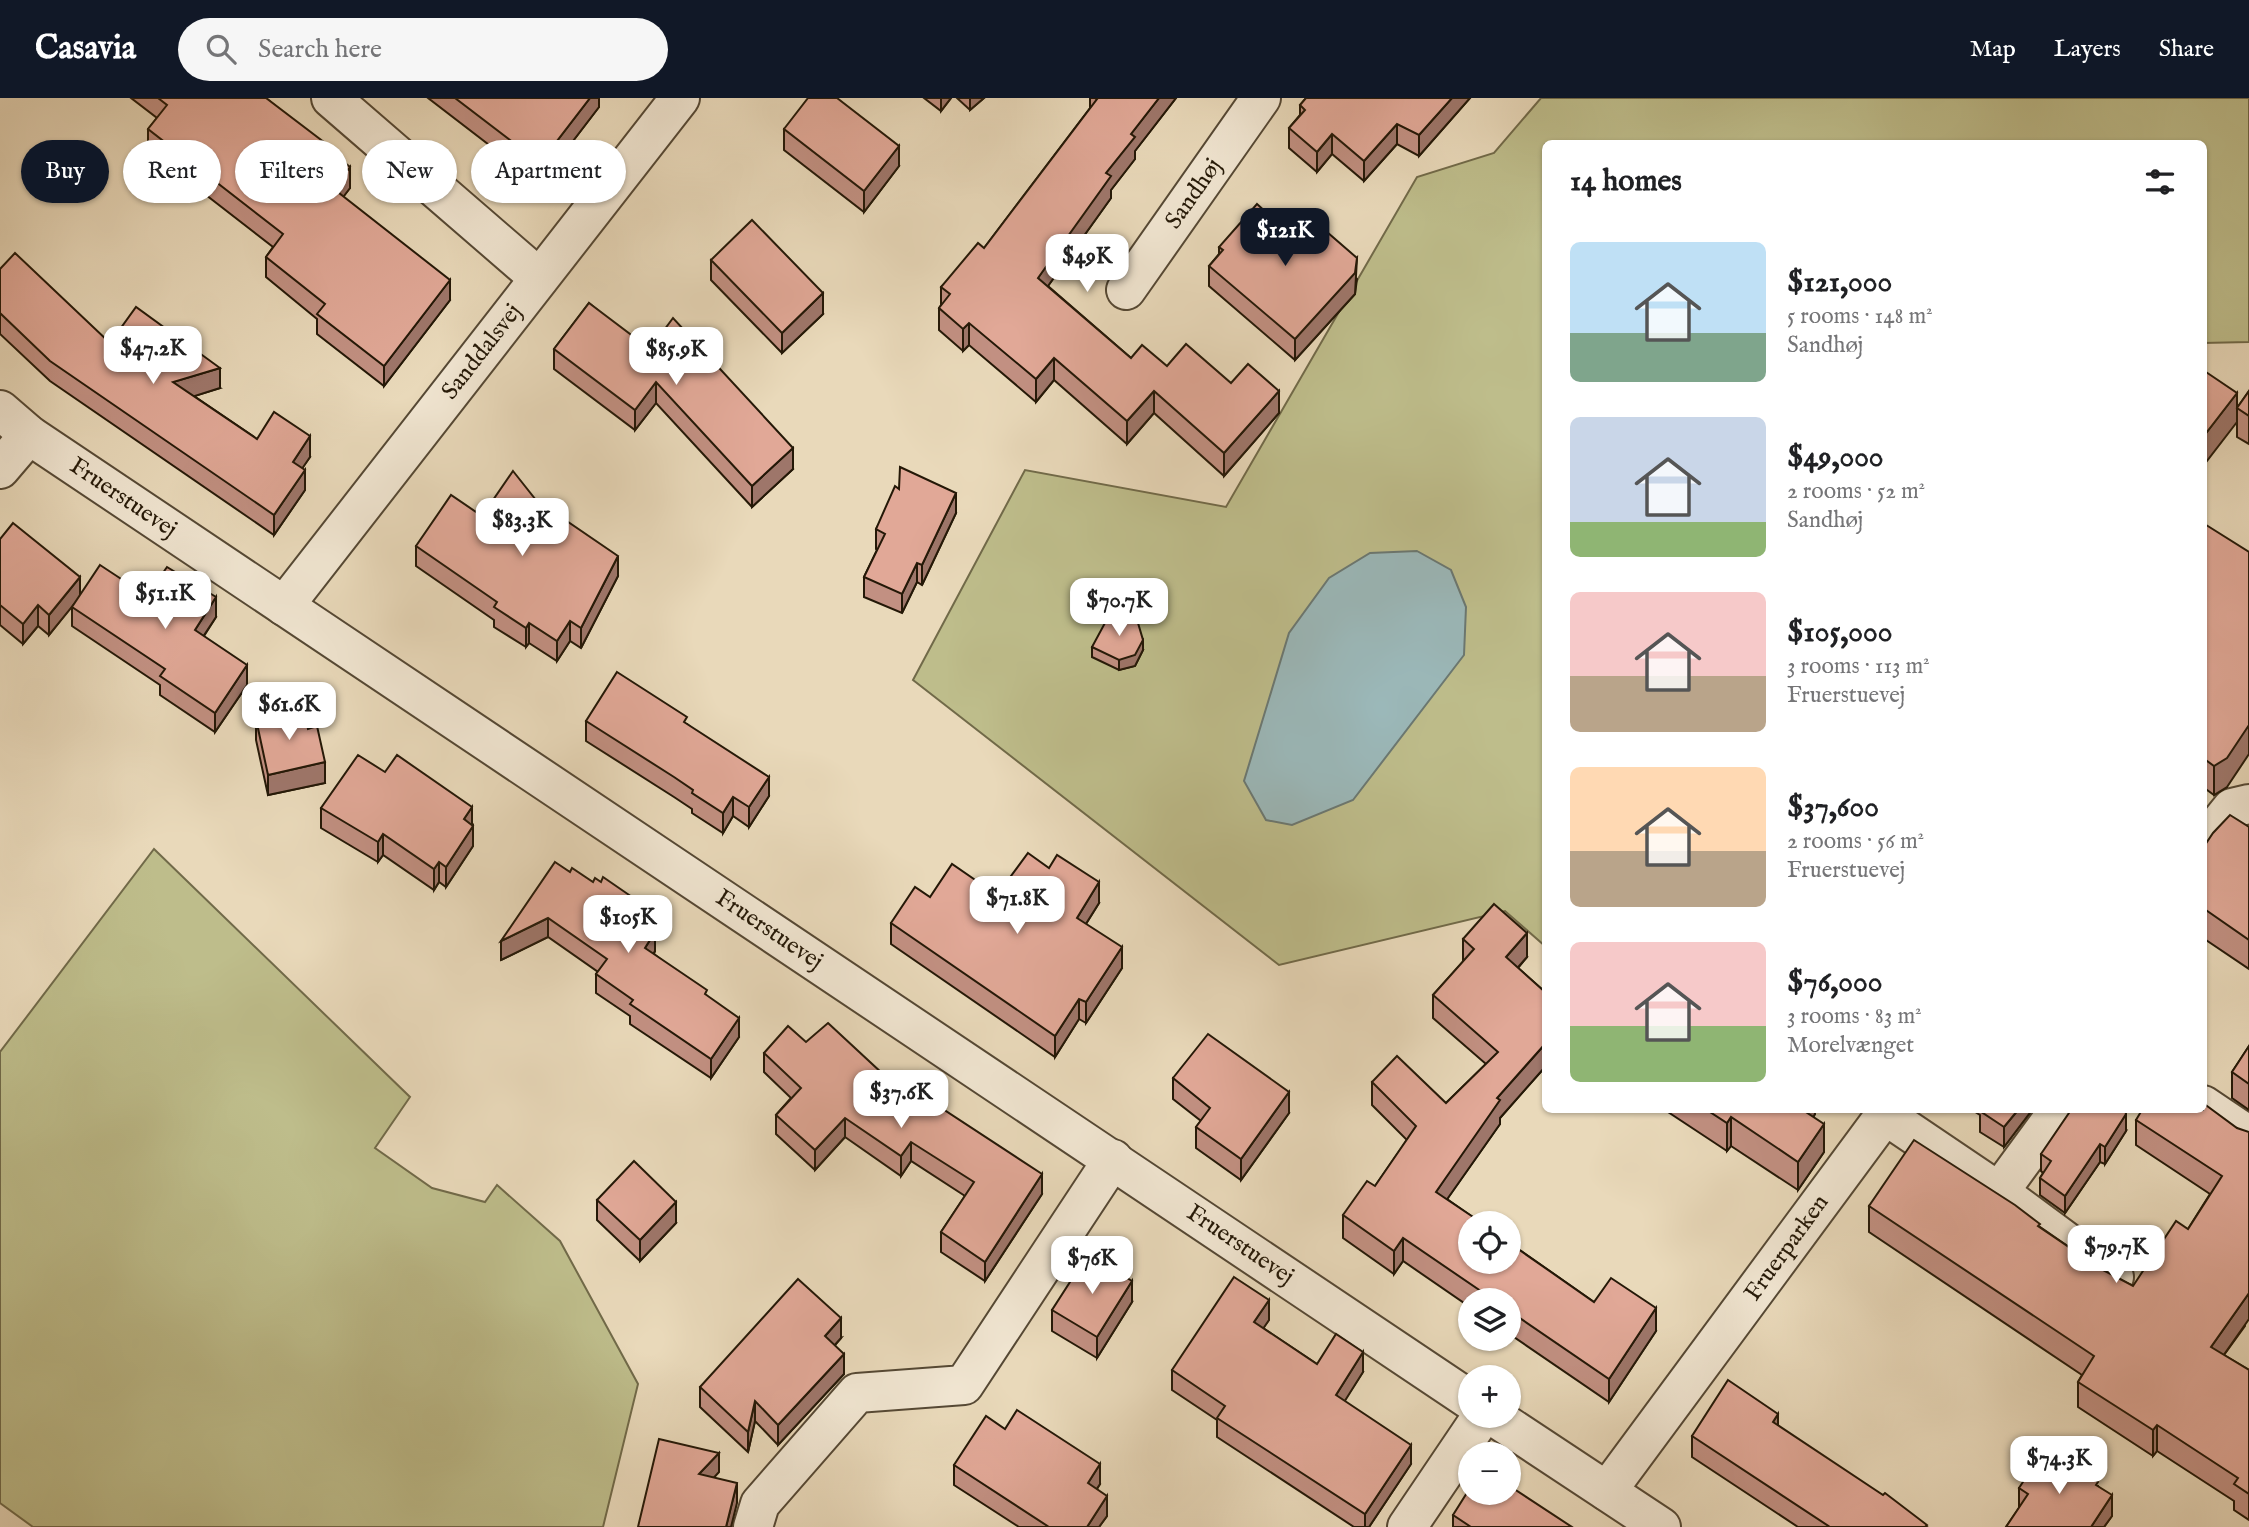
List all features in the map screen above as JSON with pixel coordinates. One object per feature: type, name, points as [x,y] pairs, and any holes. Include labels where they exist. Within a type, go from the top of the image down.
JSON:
[{"type":"street","points":[[331,98],[539,278]]},
{"type":"street","name":"Sanddalsvej","points":[[284,606],[680,98]]},
{"type":"street","name":"Sandhøj","points":[[1126,290],[1261,98]]},
{"type":"street","name":"Fruerstuevej","points":[[0,410],[29,435],[1458,1392]]},
{"type":"street","points":[[0,469],[29,435]]},
{"type":"street","points":[[2207,840],[2232,808],[2249,804]]},
{"type":"street","points":[[2207,1108],[2249,1136]]},
{"type":"street","points":[[1999,1192],[2057,1113]]},
{"type":"street","name":"Fruerparken","points":[[1607,1491],[1885,1115],[1999,1192],[2114,1277]]},
{"type":"street","points":[[753,1527],[760,1504],[857,1393],[964,1385],[1112,1159]]},
{"type":"street","points":[[1407,1527],[1474,1428]]},
{"type":"street","points":[[1511,1428],[1661,1527]]},
{"type":"shaded area","points":[[1541,98],[2249,98],[2249,342],[2207,343],[2207,140],[1542,140],[1542,943],[1505,911],[1279,965],[913,680],[1025,470],[1226,507],[1417,177],[1494,153]]},
{"type":"shaded area","points":[[154,849],[410,1097],[375,1148],[432,1188],[485,1202],[497,1185],[560,1241],[638,1384],[603,1527],[33,1527],[0,1503],[0,1052]]},
{"type":"water","points":[[1417,551],[1451,570],[1466,607],[1464,655],[1353,800],[1292,825],[1266,820],[1244,781],[1289,633],[1329,578],[1370,553]]},
{"type":"building","points":[[158,98],[266,98],[321,140],[235,140],[235,197],[221,186],[221,140],[162,140],[148,129],[167,105]]},
{"type":"building","points":[[455,98],[590,98],[558,140],[510,140]]},
{"type":"building","points":[[808,98],[837,98],[899,146],[864,191],[784,129]]},
{"type":"building","points":[[1095,98],[1159,98],[1131,134],[1135,137],[1106,173],[1111,176],[1038,278],[1131,358],[1142,345],[1167,366],[1186,344],[1231,383],[1248,364],[1279,391],[1224,453],[1154,391],[1127,421],[1054,358],[1036,379],[969,323],[963,329],[939,308],[950,294],[941,287],[978,243],[984,248],[1097,99]]},
{"type":"building","points":[[1306,98],[1452,98],[1419,135],[1397,124],[1364,161],[1332,134],[1317,152],[1289,128],[1305,110],[1300,105]]},
{"type":"building","points":[[348,200],[450,280],[384,366],[317,314],[325,304],[266,257],[283,234],[243,203],[348,203]]},
{"type":"building","points":[[1257,204],[1288,232],[1305,213],[1357,258],[1355,273],[1295,339],[1209,266],[1223,250],[1219,247]]},
{"type":"building","points":[[752,220],[823,293],[782,333],[711,260]]},
{"type":"building","points":[[15,253],[110,343],[136,307],[220,368],[173,382],[257,439],[274,412],[310,436],[293,462],[305,470],[274,515],[50,361],[0,313],[0,269]]},
{"type":"building","points":[[589,303],[650,349],[673,318],[793,448],[752,486],[656,382],[635,410],[554,349]]},
{"type":"building","points":[[2207,373],[2237,393],[2207,432]]},
{"type":"building","points":[[2249,391],[2249,416],[2237,408]]},
{"type":"building","points":[[900,467],[956,493],[922,565],[917,563],[902,594],[864,577],[885,534],[876,529],[895,486],[899,489]]},
{"type":"building","points":[[513,471],[536,500],[618,556],[581,628],[570,621],[557,641],[529,623],[526,628],[494,607],[497,602],[416,546],[451,495],[482,516]]},
{"type":"building","points":[[13,523],[80,577],[49,615],[38,605],[23,624],[0,605],[0,539]]},
{"type":"building","points":[[2207,526],[2249,552],[2249,725],[2227,758],[2214,766],[2207,761]]},
{"type":"building","points":[[100,565],[147,596],[167,567],[216,597],[195,630],[247,665],[215,713],[160,676],[165,669],[72,607]]},
{"type":"building","points":[[1123,615],[1138,623],[1143,640],[1135,655],[1119,660],[1092,647],[1106,621]]},
{"type":"building","points":[[617,672],[687,717],[684,722],[769,777],[749,807],[733,797],[723,813],[692,793],[693,790],[674,777],[586,721]]},
{"type":"building","points":[[304,709],[308,729],[317,726],[325,762],[268,775],[256,719]]},
{"type":"building","points":[[358,755],[385,772],[397,755],[472,807],[464,819],[473,826],[446,867],[439,862],[434,869],[383,834],[378,842],[321,808]]},
{"type":"building","points":[[2230,815],[2249,827],[2249,940],[2207,911],[2207,842]]},
{"type":"building","points":[[1028,853],[1049,868],[1057,855],[1099,882],[1077,918],[1122,947],[1086,1002],[1079,999],[1055,1036],[891,923],[915,887],[930,897],[952,864],[997,895]]},
{"type":"building","points":[[555,862],[570,872],[572,868],[593,882],[595,878],[601,882],[603,877],[648,908],[642,923],[655,932],[645,948],[707,990],[705,994],[739,1018],[711,1059],[630,1004],[633,1000],[596,974],[607,959],[548,918],[501,941]]},
{"type":"building","points":[[1494,904],[1527,933],[1506,957],[1542,989],[1542,1047],[1497,1098],[1500,1100],[1436,1192],[1464,1211],[1458,1211],[1458,1274],[1521,1274],[1521,1251],[1594,1302],[1611,1278],[1656,1308],[1609,1379],[1521,1319],[1521,1288],[1476,1288],[1403,1238],[1394,1251],[1343,1215],[1367,1181],[1375,1186],[1416,1126],[1372,1082],[1397,1056],[1446,1103],[1498,1052],[1433,995],[1474,949],[1463,939]]},
{"type":"building","points":[[828,1023],[897,1087],[900,1081],[1042,1174],[985,1262],[941,1232],[974,1182],[911,1142],[901,1156],[845,1118],[815,1150],[776,1115],[801,1088],[764,1053],[788,1026],[806,1042]]},
{"type":"building","points":[[1208,1034],[1289,1092],[1241,1159],[1196,1127],[1210,1108],[1173,1078]]},
{"type":"building","points":[[2249,1046],[2249,1084],[2232,1072]]},
{"type":"building","points":[[2207,1106],[2237,1128],[2249,1132],[2249,1293],[2211,1347],[2249,1370],[2249,1494],[2234,1484],[2238,1478],[2157,1425],[2153,1430],[2078,1382],[2094,1356],[1869,1206],[1914,1140],[2015,1205],[2040,1224],[2038,1226],[2101,1269],[2133,1286],[2176,1221],[2188,1229],[2222,1176],[2136,1120],[2140,1113],[2207,1113]]},
{"type":"building","points":[[1712,1113],[1808,1113],[1824,1124],[1798,1162],[1731,1117],[1727,1123]]},
{"type":"building","points":[[1983,1113],[2016,1113],[2004,1127]]},
{"type":"building","points":[[2069,1113],[2126,1113],[2105,1147],[2100,1144],[2065,1196],[2040,1178],[2051,1161],[2041,1154]]},
{"type":"building","points":[[634,1161],[676,1202],[640,1240],[597,1200]]},
{"type":"building","points":[[1088,1254],[1132,1281],[1097,1337],[1052,1310]]},
{"type":"building","points":[[1234,1277],[1269,1300],[1254,1322],[1317,1364],[1336,1334],[1363,1352],[1336,1395],[1411,1445],[1365,1514],[1217,1418],[1225,1406],[1172,1370]]},
{"type":"building","points":[[798,1279],[841,1318],[825,1336],[844,1354],[778,1425],[755,1401],[748,1432],[700,1387]]},
{"type":"building","points":[[1728,1380],[1778,1414],[1773,1422],[1883,1495],[1885,1493],[1927,1525],[1830,1527],[1692,1436]]},
{"type":"building","points":[[1017,1410],[1100,1464],[1088,1483],[1107,1496],[1087,1527],[1049,1527],[954,1465],[986,1416],[1005,1429]]},
{"type":"building","points":[[659,1439],[719,1453],[699,1474],[737,1483],[726,1527],[638,1527]]},
{"type":"building","points":[[2046,1447],[2098,1482],[2096,1485],[2112,1495],[2091,1527],[2006,1527],[2028,1494],[2019,1488]]},
{"type":"building","points":[[1521,1494],[1572,1527],[1471,1527],[1453,1515],[1459,1505],[1521,1505]]}]
